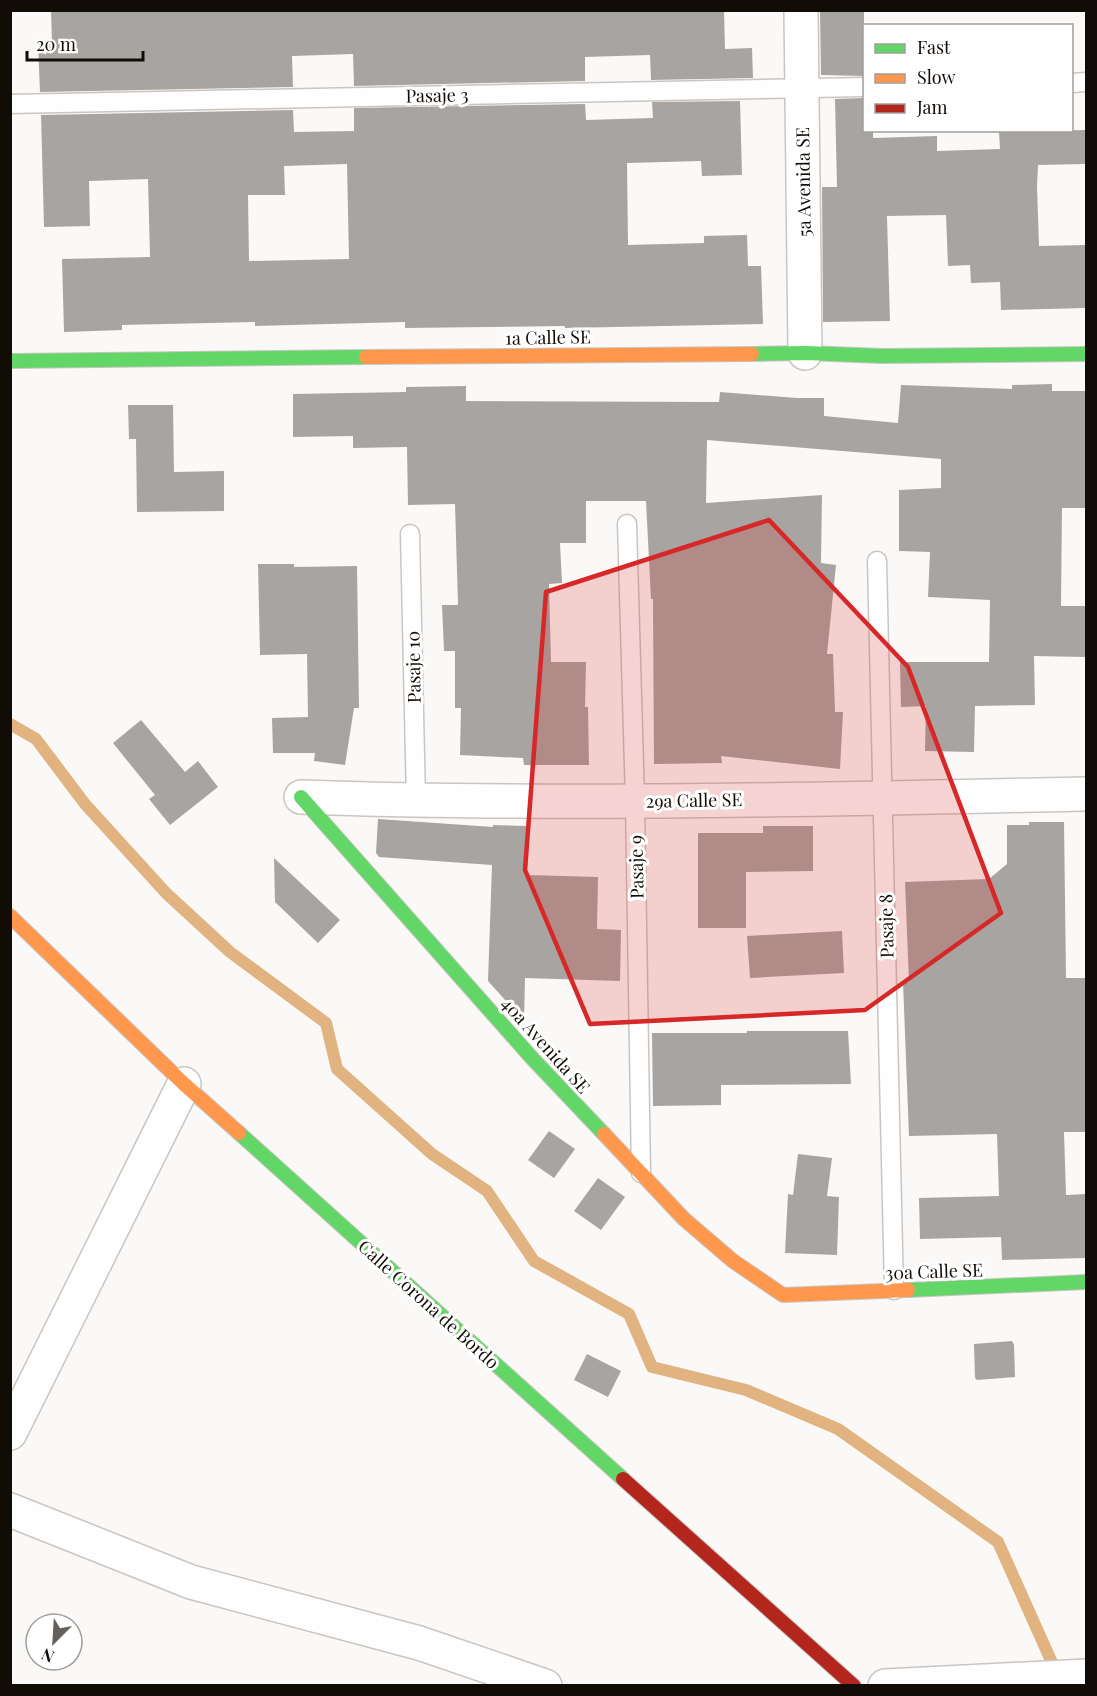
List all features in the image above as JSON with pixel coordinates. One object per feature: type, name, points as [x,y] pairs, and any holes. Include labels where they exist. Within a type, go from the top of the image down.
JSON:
[{"type":"street","name":"5a Avenida SE","points":[[801,10],[805,353]]},
{"type":"street","name":"1a Calle SE","points":[[10,361],[805,353],[883,356],[1086,354]]},
{"type":"street","name":"29a Calle SE","points":[[301,797],[416,801],[634,801],[1086,794]]},
{"type":"street","name":"40a Avenida SE","points":[[301,797],[531,1057],[641,1175],[684,1219],[733,1261],[783,1295]]},
{"type":"street","name":"Calle Corona de Bordo","points":[[10,916],[184,1084],[854,1686]]},
{"type":"street","points":[[10,1433],[184,1084]]},
{"type":"street","name":"30a Calle SE","points":[[783,1295],[1086,1282]]},
{"type":"street","points":[[10,1510],[190,1582],[419,1643],[545,1686]]},
{"type":"street","points":[[885,1686],[1086,1676]]},
{"type":"lane","name":"Pasaje 3","points":[[10,104],[863,87]]},
{"type":"lane","name":"Pasaje 9","points":[[627,524],[641,1175]]},
{"type":"lane","name":"Pasaje 10","points":[[410,534],[416,801]]},
{"type":"lane","name":"Pasaje 8","points":[[877,561],[894,1290]]},
{"type":"highlighted area","points":[[769,520],[908,667],[1001,913],[865,1010],[590,1024],[525,870],[546,592]]},
{"type":"building","points":[[51,10],[724,10],[725,49],[752,48],[753,78],[651,80],[650,55],[585,57],[585,81],[354,86],[353,54],[292,56],[293,87],[40,92],[38,44],[52,44]]},
{"type":"building","points":[[820,10],[864,10],[863,76],[821,75]]},
{"type":"building","points":[[863,98],[863,132],[873,132],[873,138],[937,136],[937,151],[1000,149],[999,132],[1086,130],[1086,164],[1038,165],[1037,186],[1039,246],[1086,245],[1086,308],[1001,310],[1000,282],[971,283],[970,265],[948,266],[946,215],[887,216],[890,321],[823,322],[822,187],[837,187],[835,99]]},
{"type":"building","points":[[740,101],[742,175],[702,176],[701,161],[627,163],[628,245],[704,243],[704,236],[747,235],[748,266],[761,266],[763,324],[405,328],[405,322],[255,326],[255,322],[122,325],[122,330],[64,332],[62,259],[150,257],[148,179],[89,181],[90,226],[44,227],[41,115],[293,110],[294,132],[354,131],[354,108],[585,104],[586,120],[653,118],[652,102]],"holes":[[[347,164],[349,259],[249,261],[248,195],[285,195],[284,166]]]},
{"type":"building","points":[[1052,384],[1052,391],[1086,391],[1086,508],[1062,508],[1061,606],[1086,606],[1086,657],[1034,656],[1035,705],[975,706],[974,752],[925,751],[926,706],[901,707],[900,662],[989,662],[990,600],[928,597],[930,552],[899,551],[899,490],[941,488],[941,459],[707,440],[706,503],[822,495],[821,563],[836,565],[827,654],[833,654],[835,712],[843,712],[840,769],[721,756],[722,763],[654,764],[653,599],[651,599],[646,501],[586,501],[586,543],[560,543],[562,583],[549,584],[551,662],[586,662],[585,707],[588,707],[589,765],[524,765],[523,758],[460,755],[461,708],[455,708],[455,651],[444,651],[442,605],[458,605],[455,504],[408,505],[407,447],[353,448],[353,436],[293,437],[293,394],[406,392],[406,387],[466,386],[466,401],[719,402],[720,392],[824,398],[824,416],[898,423],[901,385],[1012,389],[1012,385]]},
{"type":"building","points":[[128,405],[173,405],[174,472],[224,471],[224,511],[137,512],[136,439],[129,439]]},
{"type":"building","points":[[258,564],[294,564],[294,567],[357,566],[359,708],[354,708],[345,765],[314,761],[315,753],[273,753],[272,718],[308,717],[307,654],[260,655]]},
{"type":"building","points":[[141,720],[185,772],[198,761],[218,787],[170,825],[149,799],[155,795],[113,743]]},
{"type":"building","points":[[378,819],[493,827],[493,825],[528,826],[527,875],[598,877],[597,929],[621,930],[620,981],[525,978],[524,1021],[488,981],[492,865],[379,857],[376,853]]},
{"type":"building","points":[[1029,822],[1064,822],[1066,978],[1086,978],[1086,1132],[1064,1132],[1066,1195],[1086,1194],[1086,1258],[1002,1260],[1001,1237],[920,1239],[919,1198],[999,1196],[997,1134],[909,1136],[903,982],[909,982],[905,882],[989,879],[1007,864],[1007,825],[1029,825]]},
{"type":"building","points":[[763,826],[813,826],[813,871],[746,872],[746,928],[698,928],[698,833],[763,833]]},
{"type":"building","points":[[274,858],[340,920],[318,943],[275,902]]},
{"type":"building","points":[[842,931],[844,973],[750,978],[747,936]]},
{"type":"building","points":[[747,1031],[848,1031],[851,1084],[721,1085],[721,1105],[653,1106],[652,1033],[747,1033]]},
{"type":"building","points":[[549,1131],[575,1149],[554,1178],[528,1160]]},
{"type":"building","points":[[798,1154],[832,1158],[827,1196],[839,1197],[837,1255],[785,1253],[788,1194],[793,1195]]},
{"type":"building","points":[[598,1178],[625,1197],[601,1230],[574,1211]]},
{"type":"building","points":[[1012,1341],[1015,1377],[977,1380],[975,1378],[974,1344]]},
{"type":"building","points":[[587,1354],[621,1371],[608,1397],[574,1380]]},
{"type":"waterway","points":[[10,724],[36,739],[85,804],[166,893],[230,952],[326,1023],[337,1069],[432,1154],[487,1191],[534,1261],[629,1314],[652,1367],[746,1390],[838,1429],[998,1542],[1058,1676]]},
{"type":"traffic: fast","points":[[752,354],[805,353],[883,356],[1086,354]]},
{"type":"traffic: fast","points":[[10,361],[366,357]]},
{"type":"traffic: fast","points":[[301,797],[531,1057],[604,1134]]},
{"type":"traffic: fast","points":[[239,1133],[623,1479]]},
{"type":"traffic: fast","points":[[908,1290],[1086,1282]]},
{"type":"traffic: slow","points":[[366,357],[752,354]]},
{"type":"traffic: slow","points":[[10,916],[184,1084],[239,1133]]},
{"type":"traffic: slow","points":[[604,1134],[684,1219],[733,1261],[783,1295],[908,1290]]},
{"type":"traffic: jam","points":[[623,1479],[854,1686]]}]
